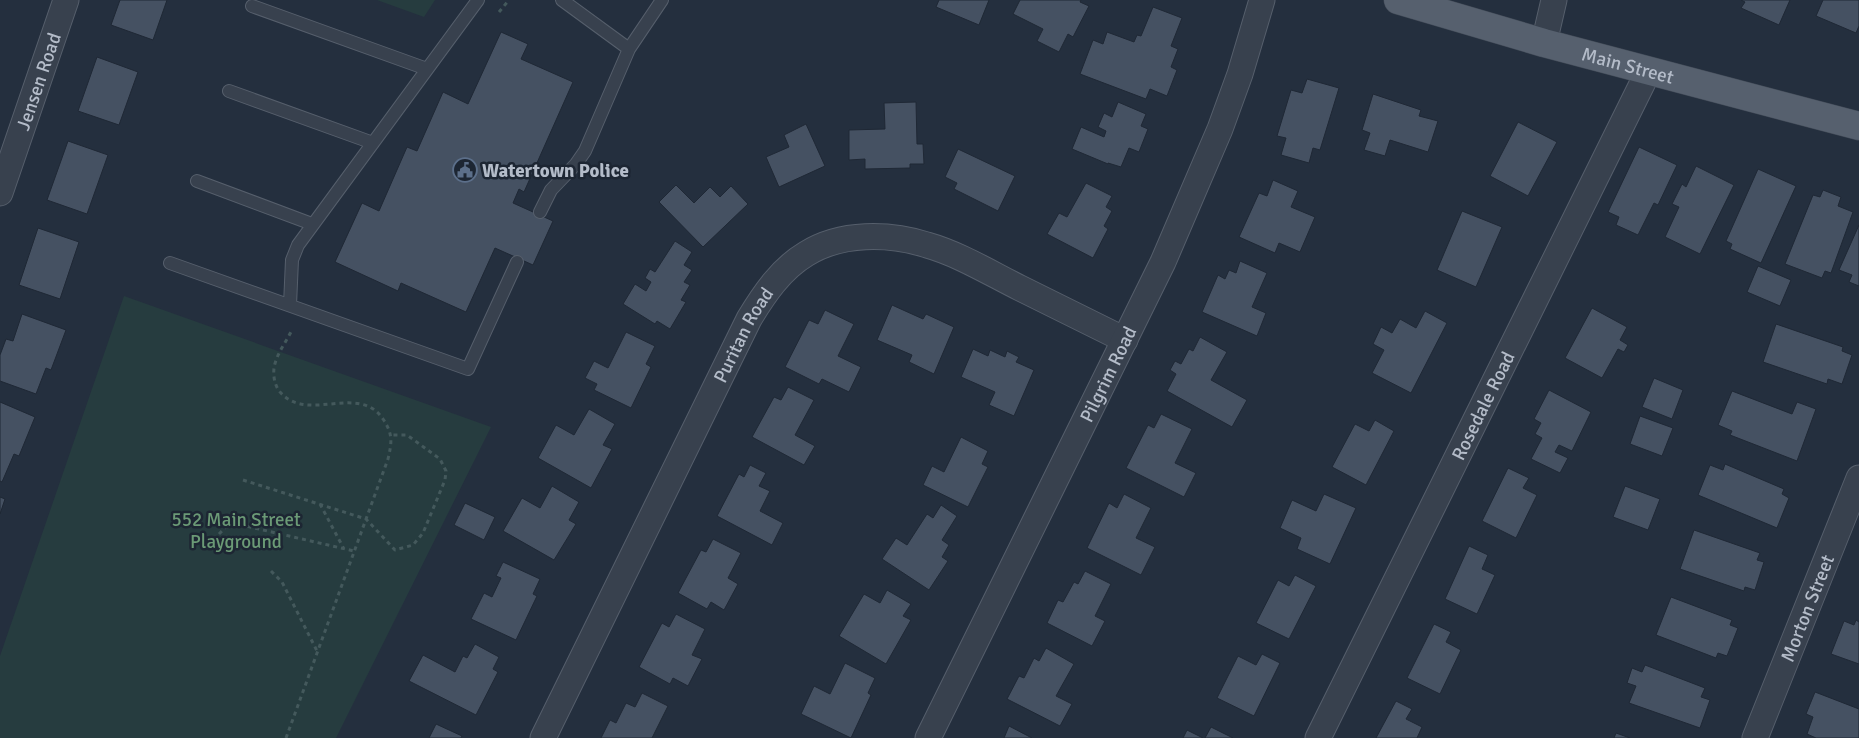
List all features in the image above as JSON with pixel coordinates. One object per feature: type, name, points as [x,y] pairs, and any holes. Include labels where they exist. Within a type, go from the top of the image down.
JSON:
[{"type":"main road","name":"Main Street","points":[[1398,0],[1648,72],[1859,126]]},
{"type":"street","name":"Jensen Road","points":[[0,192],[66,0]]},
{"type":"street","name":"Pilgrim Road","points":[[928,738],[1175,235],[1216,138],[1240,74],[1262,0]]},
{"type":"street","points":[[1544,43],[1554,0]]},
{"type":"street","name":"Rosedale Road","points":[[1318,738],[1648,72]]},
{"type":"street","name":"Puritan Road","points":[[543,738],[748,319],[766,292],[785,271],[806,254],[836,241],[867,237],[900,238],[928,245],[958,257],[1125,340]]},
{"type":"street","name":"Morton Street","points":[[1755,738],[1859,478]]},
{"type":"lane","points":[[290,306],[294,252],[312,224],[478,0]]},
{"type":"lane","points":[[562,0],[629,49]]},
{"type":"lane","points":[[540,212],[551,190],[576,164],[585,151],[629,49],[662,0]]},
{"type":"lane","points":[[252,6],[427,69]]},
{"type":"lane","points":[[229,91],[373,143]]},
{"type":"lane","points":[[197,182],[312,224]]},
{"type":"lane","points":[[170,263],[468,369],[517,262]]},
{"type":"path","points":[[286,738],[392,444],[389,429],[381,416],[367,407],[350,402],[302,405],[294,403],[280,392],[276,385],[274,368],[303,310]]},
{"type":"path","points":[[243,480],[366,519],[395,550],[413,545],[423,533],[445,480],[446,471],[440,459],[407,435],[391,435]]},
{"type":"path","points":[[320,504],[344,549]]},
{"type":"path","points":[[219,534],[226,527],[237,524],[354,551]]},
{"type":"path","points":[[271,571],[282,582],[317,652]]},
{"type":"green space","points":[[377,0],[435,0],[424,17]]},
{"type":"green space","name":"552 Main Street Playground","points":[[124,296],[491,427],[336,738],[0,738],[0,656]]},
{"type":"building","points":[[120,0],[167,0],[153,40],[111,25]]},
{"type":"building","points":[[939,0],[989,0],[979,25],[936,7]]},
{"type":"building","points":[[1020,0],[1081,0],[1080,2],[1089,6],[1073,37],[1068,34],[1059,52],[1037,41],[1043,29],[1013,14]]},
{"type":"building","points":[[1741,0],[1790,0],[1779,25],[1741,8],[1745,2]]},
{"type":"building","points":[[1823,0],[1859,0],[1859,26],[1856,33],[1816,16]]},
{"type":"building","points":[[1153,7],[1182,18],[1171,46],[1178,49],[1171,67],[1177,70],[1167,96],[1150,89],[1146,99],[1080,74],[1093,40],[1103,44],[1107,32],[1134,42],[1137,35],[1141,36]]},
{"type":"building","name":"Watertown Police","points":[[501,32],[528,44],[521,59],[573,82],[524,192],[519,189],[513,203],[553,221],[533,265],[495,248],[466,312],[401,283],[398,291],[335,262],[362,203],[379,211],[407,147],[417,151],[443,92],[468,104]]},
{"type":"building","points":[[97,57],[138,72],[119,125],[78,111]]},
{"type":"building","points":[[1307,79],[1339,88],[1320,150],[1313,148],[1309,163],[1281,155],[1286,138],[1277,136],[1291,90],[1302,93]]},
{"type":"building","points":[[1373,94],[1421,110],[1419,116],[1438,121],[1428,152],[1390,140],[1385,156],[1364,150],[1370,133],[1362,130]]},
{"type":"building","points":[[916,102],[917,144],[923,144],[924,164],[910,164],[910,168],[865,169],[865,159],[849,160],[849,130],[885,129],[884,103]]},
{"type":"building","points":[[1118,102],[1146,114],[1141,126],[1148,129],[1139,152],[1129,148],[1121,167],[1108,164],[1072,149],[1081,127],[1104,137],[1106,131],[1098,127],[1104,113],[1112,117]]},
{"type":"building","points":[[1518,122],[1557,142],[1528,196],[1490,176]]},
{"type":"building","points":[[806,124],[825,166],[779,187],[766,157],[789,147],[784,135]]},
{"type":"building","points":[[68,141],[108,155],[87,214],[47,200]]},
{"type":"building","points":[[1639,147],[1677,165],[1658,205],[1654,203],[1638,235],[1616,225],[1619,217],[1608,212]]},
{"type":"building","points":[[958,149],[1015,176],[998,211],[954,189],[957,183],[945,177]]},
{"type":"building","points":[[1696,166],[1734,185],[1700,254],[1665,237],[1679,207],[1672,204],[1682,184],[1686,187]]},
{"type":"building","points":[[1758,169],[1796,186],[1761,263],[1730,249],[1732,244],[1726,241]]},
{"type":"building","points":[[1273,180],[1298,191],[1291,207],[1315,217],[1300,252],[1279,243],[1275,253],[1239,237],[1259,193],[1267,196]]},
{"type":"building","points":[[1086,183],[1112,196],[1106,207],[1112,211],[1104,226],[1108,229],[1093,258],[1047,234],[1059,213],[1067,217]]},
{"type":"building","points":[[676,185],[694,203],[710,187],[720,197],[731,186],[748,204],[703,247],[659,202]]},
{"type":"building","points":[[1823,190],[1841,197],[1838,206],[1853,212],[1831,273],[1825,271],[1822,278],[1785,264],[1813,195],[1820,197]]},
{"type":"building","points":[[1462,211],[1502,227],[1476,287],[1437,270]]},
{"type":"building","points":[[1859,225],[1859,286],[1849,282],[1852,275],[1839,270]]},
{"type":"building","points":[[38,228],[79,242],[60,299],[19,285]]},
{"type":"building","points":[[675,241],[692,252],[684,265],[692,270],[684,282],[690,285],[681,300],[686,302],[670,329],[657,321],[655,324],[623,304],[635,284],[646,291],[651,282],[645,278],[650,269],[655,272]]},
{"type":"building","points":[[1240,261],[1267,273],[1252,307],[1266,313],[1257,336],[1202,312],[1218,275],[1225,279],[1229,270],[1236,273]]},
{"type":"building","points":[[1758,266],[1791,280],[1780,306],[1747,292]]},
{"type":"building","points":[[892,305],[923,319],[926,314],[954,327],[934,374],[909,362],[912,355],[877,340]]},
{"type":"building","points":[[1592,308],[1627,327],[1620,340],[1628,345],[1624,352],[1618,349],[1602,378],[1565,358]]},
{"type":"building","points":[[825,310],[854,324],[838,356],[861,367],[849,392],[822,379],[819,384],[785,367],[809,320],[818,324]]},
{"type":"building","points":[[1425,311],[1447,323],[1411,393],[1372,373],[1384,350],[1373,344],[1381,327],[1392,333],[1400,319],[1416,328]]},
{"type":"building","points":[[22,314],[66,330],[51,370],[46,368],[36,394],[0,381],[0,355],[6,339],[13,341]]},
{"type":"building","points":[[1776,324],[1843,347],[1842,351],[1852,355],[1842,384],[1828,379],[1827,384],[1763,362]]},
{"type":"building","points":[[626,332],[655,346],[646,364],[651,367],[631,408],[594,390],[597,384],[585,378],[594,361],[608,368]]},
{"type":"building","points":[[1200,337],[1227,352],[1211,380],[1247,400],[1232,427],[1167,391],[1176,374],[1170,370],[1175,361],[1181,364],[1189,349],[1193,351]]},
{"type":"building","points":[[973,349],[988,356],[990,350],[1005,357],[1007,351],[1019,357],[1016,362],[1034,370],[1014,416],[989,405],[995,392],[961,377]]},
{"type":"building","points":[[1654,378],[1683,390],[1672,419],[1642,407]]},
{"type":"building","points":[[788,387],[814,400],[795,435],[815,446],[804,465],[752,437],[774,397],[781,400]]},
{"type":"building","points":[[1549,390],[1591,412],[1572,451],[1559,445],[1555,452],[1568,458],[1560,473],[1531,459],[1542,438],[1535,434],[1541,423],[1534,419]]},
{"type":"building","points":[[1732,391],[1792,414],[1797,402],[1816,409],[1797,461],[1730,435],[1732,431],[1718,425]]},
{"type":"building","points":[[0,402],[35,417],[19,456],[14,454],[2,482],[0,481]]},
{"type":"building","points":[[589,409],[615,424],[603,445],[612,449],[591,488],[538,458],[556,425],[574,435]]},
{"type":"building","points":[[1161,414],[1192,429],[1175,463],[1196,473],[1184,497],[1126,468],[1148,425],[1154,428]]},
{"type":"building","points":[[1640,416],[1673,428],[1662,456],[1630,444]]},
{"type":"building","points":[[1375,420],[1394,431],[1366,485],[1332,467],[1355,424],[1369,431]]},
{"type":"building","points":[[961,437],[988,451],[982,464],[988,467],[968,507],[923,485],[932,466],[944,472]]},
{"type":"building","points":[[1725,464],[1784,489],[1782,494],[1789,498],[1777,528],[1698,495],[1710,465],[1723,470]]},
{"type":"building","points":[[750,465],[766,473],[759,486],[770,491],[760,511],[783,523],[772,545],[717,516],[739,474],[744,477]]},
{"type":"building","points":[[1508,468],[1529,478],[1523,488],[1537,495],[1516,538],[1482,521]]},
{"type":"building","points":[[552,486],[579,502],[569,520],[576,524],[554,560],[503,531],[522,498],[540,508]]},
{"type":"building","points":[[1625,486],[1660,499],[1648,530],[1613,517]]},
{"type":"building","points":[[1124,494],[1151,508],[1136,538],[1155,547],[1141,575],[1087,548],[1109,503],[1117,508]]},
{"type":"building","points":[[1324,494],[1356,508],[1330,564],[1297,549],[1301,538],[1280,528],[1292,500],[1316,511]]},
{"type":"building","points":[[0,497],[5,499],[0,514]]},
{"type":"building","points":[[465,503],[495,517],[484,540],[454,525]]},
{"type":"building","points":[[941,505],[957,516],[942,540],[949,545],[942,557],[948,561],[929,590],[882,559],[896,538],[907,545],[927,514],[933,518]]},
{"type":"building","points":[[1694,530],[1760,553],[1757,560],[1764,562],[1755,590],[1745,587],[1744,591],[1680,569]]},
{"type":"building","points":[[713,539],[741,553],[728,578],[738,584],[724,610],[711,602],[707,609],[678,593],[701,550],[706,552]]},
{"type":"building","points":[[1469,546],[1488,555],[1482,569],[1495,575],[1477,614],[1445,599]]},
{"type":"building","points":[[503,562],[540,579],[533,594],[537,596],[516,640],[471,619],[484,593],[492,597],[501,578],[496,576]]},
{"type":"building","points":[[1085,571],[1111,584],[1095,616],[1105,621],[1092,646],[1047,623],[1058,600],[1063,602],[1074,582],[1078,584]]},
{"type":"building","points":[[1295,575],[1316,586],[1289,639],[1256,623],[1278,580],[1289,586]]},
{"type":"building","points":[[887,590],[911,604],[903,616],[911,620],[886,664],[839,636],[864,594],[880,603]]},
{"type":"building","points":[[1671,597],[1732,620],[1730,625],[1738,628],[1727,656],[1718,653],[1716,658],[1656,635]]},
{"type":"building","points":[[676,614],[705,629],[692,655],[702,659],[688,686],[673,678],[670,684],[639,667],[662,623],[669,627]]},
{"type":"building","points":[[1856,620],[1859,622],[1859,664],[1831,654],[1844,621],[1854,625]]},
{"type":"building","points":[[1434,624],[1451,632],[1446,642],[1461,650],[1440,694],[1407,678]]},
{"type":"building","points":[[475,644],[499,657],[493,669],[498,672],[476,715],[409,681],[423,655],[455,672],[463,656],[467,658]]},
{"type":"building","points":[[1046,648],[1074,664],[1056,696],[1072,704],[1060,726],[1007,699],[1019,676],[1024,678],[1034,658],[1039,661]]},
{"type":"building","points":[[1262,654],[1280,663],[1254,716],[1217,698],[1238,656],[1256,665]]},
{"type":"building","points":[[845,663],[875,678],[868,693],[871,695],[851,738],[801,714],[814,686],[830,694]]},
{"type":"building","points":[[1645,665],[1705,688],[1701,697],[1710,700],[1700,728],[1629,703],[1636,686],[1627,683],[1632,668],[1642,672]]},
{"type":"building","points":[[1815,692],[1859,709],[1859,738],[1816,738],[1807,734],[1813,717],[1806,714]]},
{"type":"building","points":[[642,693],[668,706],[652,738],[601,738],[610,720],[616,723],[626,703],[635,707]]},
{"type":"building","points":[[1396,701],[1412,709],[1406,719],[1422,727],[1417,738],[1376,738]]},
{"type":"building","points":[[436,724],[462,736],[461,738],[429,738]]},
{"type":"building","points":[[1009,726],[1032,738],[1004,738]]},
{"type":"building","points":[[1211,727],[1233,738],[1205,738]]},
{"type":"building","points":[[1187,730],[1203,738],[1183,738]]},
{"type":"building","points":[[1616,733],[1630,738],[1614,738]]},
{"type":"place","name":"Watertown Police","points":[[465,170]]}]
